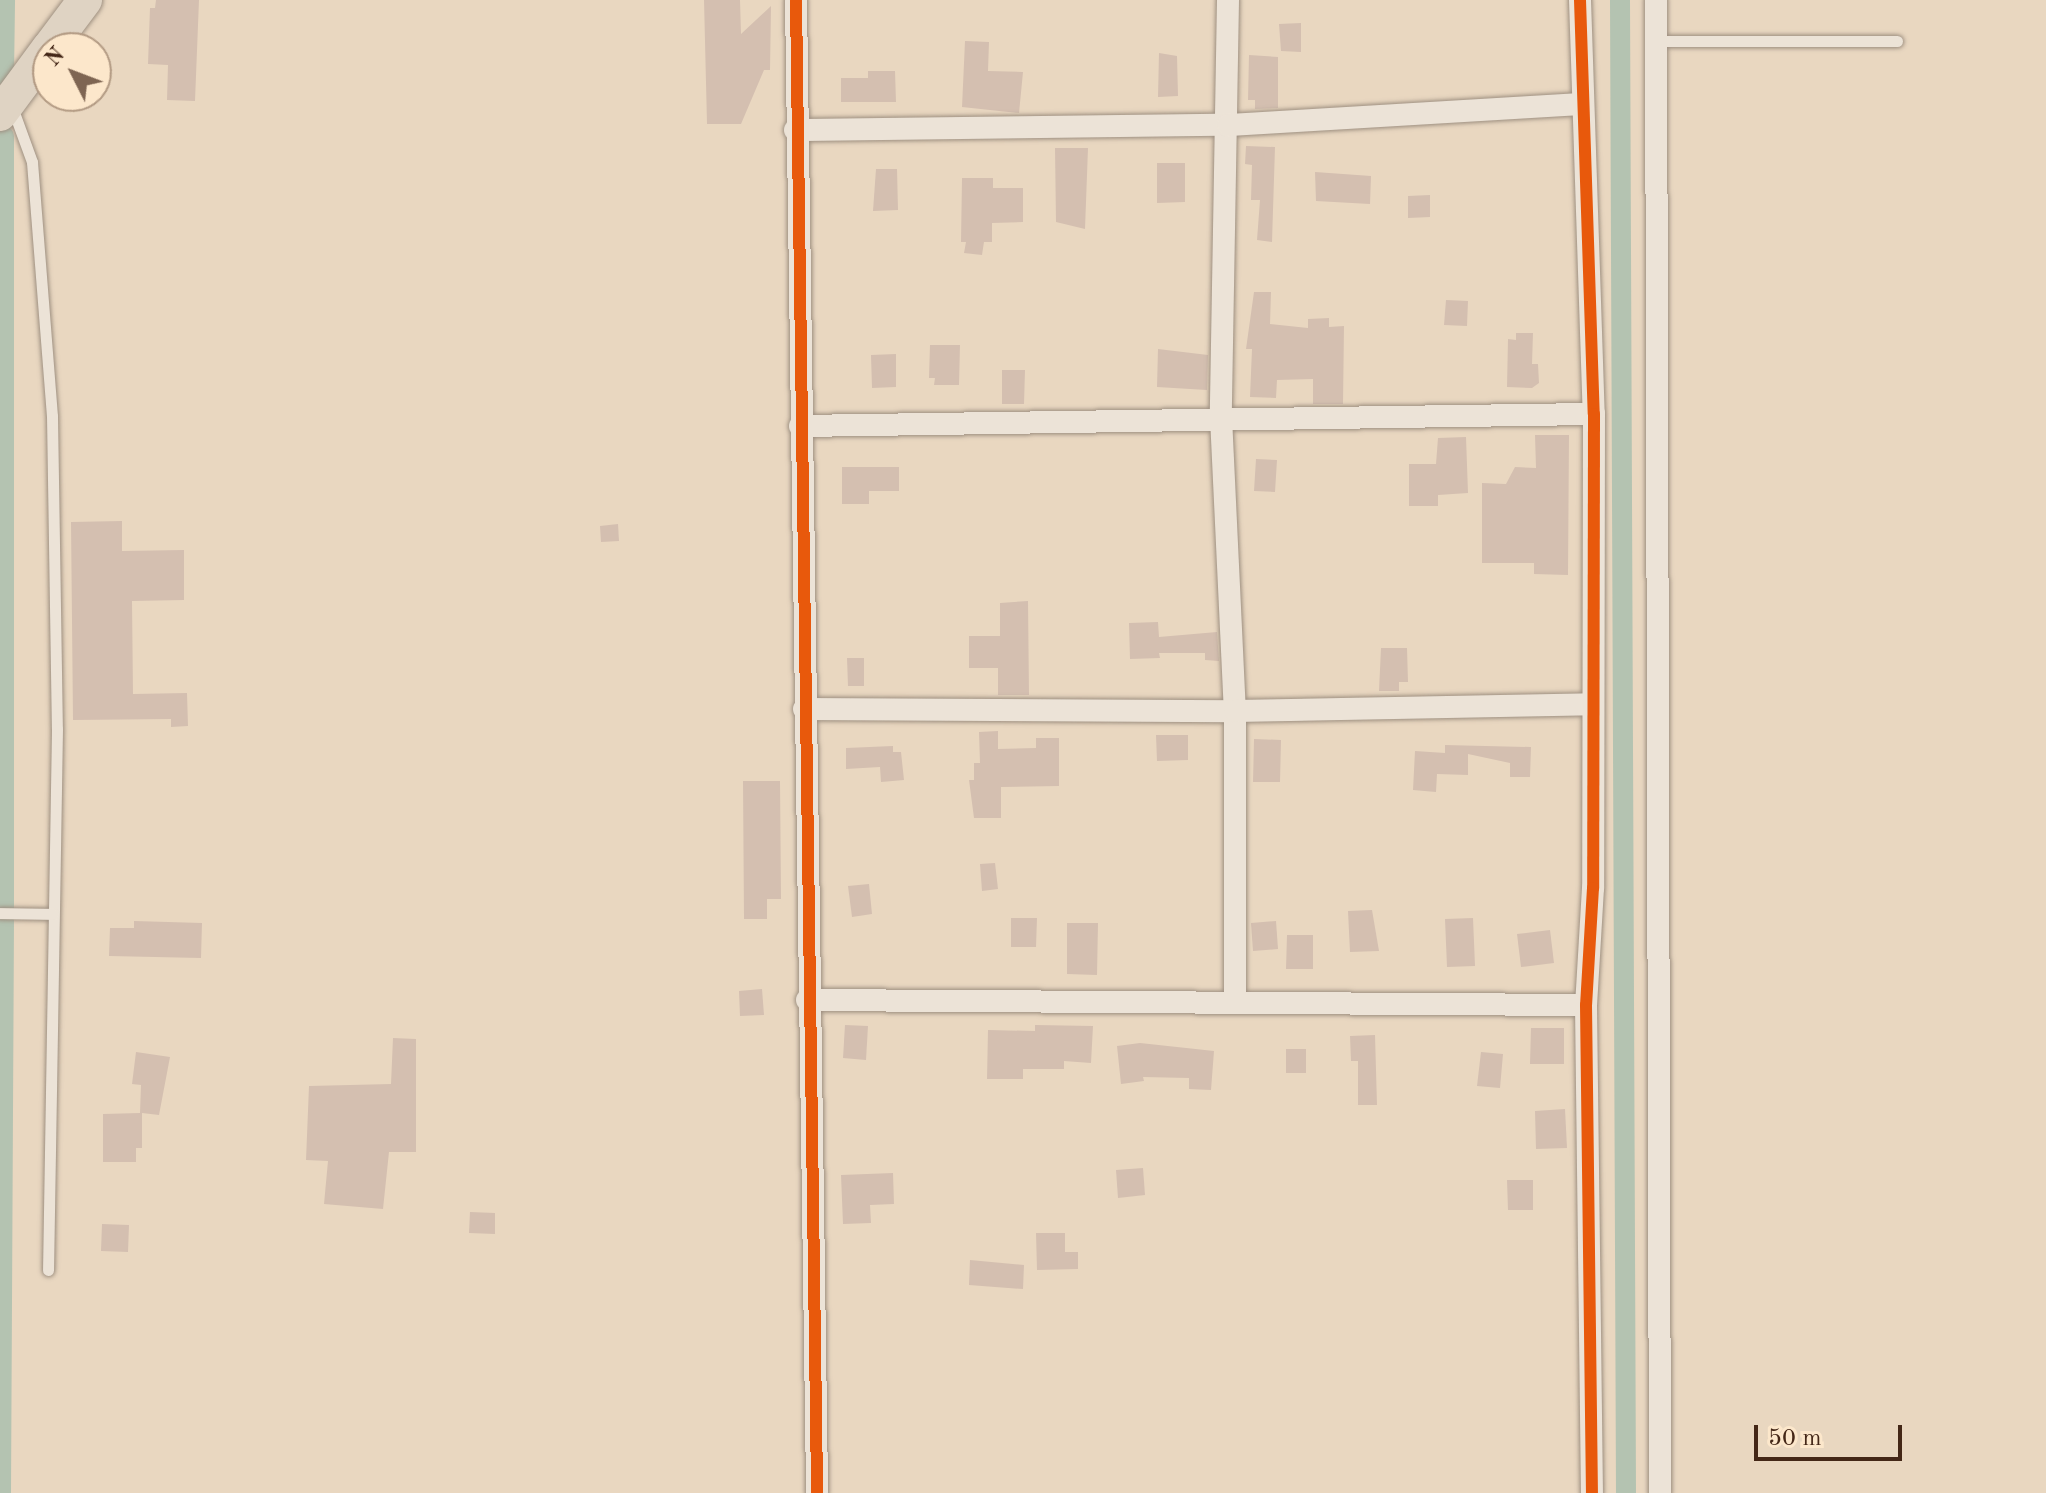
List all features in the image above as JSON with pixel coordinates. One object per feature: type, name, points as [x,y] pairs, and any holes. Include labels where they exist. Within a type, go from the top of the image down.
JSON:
[{"type":"main road","points":[[61,32],[85,0]]},
{"type":"main road","points":[[4,107],[32,70]]},
{"type":"street","points":[[796,0],[795,130],[807,1000],[817,1493]]},
{"type":"street","points":[[1228,0],[1221,417],[1235,711],[1235,999]]},
{"type":"street","points":[[1580,0],[1594,414],[1593,888],[1586,1005],[1592,1493]]},
{"type":"street","points":[[1656,0],[1660,1493]]},
{"type":"street","points":[[795,130],[1228,125],[1582,104]]},
{"type":"street","points":[[800,426],[1221,417],[1594,414]]},
{"type":"street","points":[[804,709],[1235,711],[1593,704]]},
{"type":"street","points":[[807,1000],[1235,999],[1586,1005]]},
{"type":"lane","points":[[1656,41],[1897,41]]},
{"type":"lane","points":[[4,107],[32,162],[52,416],[53,914],[48,1270]]},
{"type":"lane","points":[[0,913],[53,914]]},
{"type":"building","points":[[156,0],[199,0],[195,101],[167,100],[168,65],[148,64],[150,8],[155,8]]},
{"type":"building","points":[[704,0],[740,0],[741,34],[771,6],[770,70],[764,70],[741,124],[707,124]]},
{"type":"building","points":[[1301,23],[1301,52],[1281,51],[1279,24]]},
{"type":"building","points":[[965,41],[989,42],[988,71],[1023,72],[1019,113],[962,107]]},
{"type":"building","points":[[1159,53],[1177,56],[1178,96],[1158,97]]},
{"type":"building","points":[[1249,55],[1278,57],[1278,108],[1255,109],[1255,100],[1248,100]]},
{"type":"building","points":[[868,71],[895,71],[896,102],[841,102],[841,78],[868,78]]},
{"type":"building","points":[[1246,146],[1275,147],[1272,242],[1257,240],[1260,200],[1251,200],[1252,165],[1245,164]]},
{"type":"building","points":[[1055,148],[1088,148],[1085,229],[1056,222]]},
{"type":"building","points":[[1157,163],[1185,163],[1185,202],[1157,203]]},
{"type":"building","points":[[876,169],[897,169],[898,210],[873,211]]},
{"type":"building","points":[[1315,172],[1371,176],[1370,204],[1316,201]]},
{"type":"building","points":[[962,178],[993,178],[993,188],[1023,188],[1023,222],[992,223],[992,242],[984,242],[982,255],[964,253],[966,242],[961,242]]},
{"type":"building","points":[[1430,195],[1430,217],[1408,218],[1408,196]]},
{"type":"building","points":[[1254,292],[1271,292],[1270,324],[1308,328],[1308,319],[1329,318],[1329,327],[1344,326],[1343,404],[1313,404],[1313,379],[1277,380],[1276,398],[1250,397],[1252,349],[1246,349]]},
{"type":"building","points":[[1446,300],[1468,301],[1467,326],[1444,325]]},
{"type":"building","points":[[1516,333],[1533,333],[1532,364],[1538,364],[1539,383],[1532,388],[1507,387],[1508,339],[1516,340]]},
{"type":"building","points":[[930,345],[960,345],[959,385],[934,385],[935,378],[929,378]]},
{"type":"building","points":[[1158,349],[1208,355],[1207,390],[1157,387]]},
{"type":"building","points":[[896,354],[896,387],[872,388],[871,355]]},
{"type":"building","points":[[1002,370],[1025,370],[1024,404],[1002,404]]},
{"type":"building","points":[[1535,435],[1569,435],[1568,575],[1534,574],[1534,563],[1482,563],[1482,483],[1506,484],[1515,467],[1536,468]]},
{"type":"building","points":[[1466,437],[1468,493],[1438,495],[1438,506],[1409,506],[1409,464],[1436,464],[1438,438]]},
{"type":"building","points":[[1256,459],[1277,460],[1275,492],[1254,491]]},
{"type":"building","points":[[842,467],[899,467],[899,491],[869,491],[869,504],[842,504]]},
{"type":"building","points":[[122,521],[122,551],[184,550],[184,600],[132,601],[133,694],[187,693],[188,726],[171,727],[171,719],[73,720],[71,522]]},
{"type":"building","points":[[618,524],[619,541],[601,542],[600,526]]},
{"type":"building","points":[[1028,601],[1029,695],[998,695],[998,668],[969,668],[969,636],[1000,636],[1000,603]]},
{"type":"building","points":[[1158,622],[1159,637],[1217,632],[1219,661],[1205,660],[1205,653],[1159,653],[1160,658],[1130,659],[1129,623]]},
{"type":"building","points":[[1381,648],[1407,648],[1408,682],[1399,682],[1399,691],[1379,691]]},
{"type":"building","points":[[847,658],[864,658],[864,686],[848,686]]},
{"type":"building","points":[[998,731],[998,749],[1036,748],[1036,738],[1059,738],[1059,786],[1001,787],[1001,818],[974,818],[969,780],[974,780],[974,763],[980,763],[979,732]]},
{"type":"building","points":[[1156,735],[1188,735],[1188,760],[1157,761]]},
{"type":"building","points":[[1254,739],[1281,740],[1280,782],[1253,782]]},
{"type":"building","points":[[1445,745],[1531,747],[1530,777],[1510,777],[1510,763],[1468,754],[1468,775],[1437,774],[1436,792],[1413,790],[1415,751],[1445,753]]},
{"type":"building","points":[[893,746],[893,752],[901,752],[904,780],[881,782],[880,767],[846,769],[846,748]]},
{"type":"building","points":[[743,781],[780,781],[781,899],[767,899],[767,919],[744,919]]},
{"type":"building","points":[[995,863],[998,889],[982,891],[980,864]]},
{"type":"building","points":[[869,884],[872,914],[852,917],[848,886]]},
{"type":"building","points":[[1372,910],[1379,951],[1350,952],[1348,911]]},
{"type":"building","points":[[1011,918],[1037,918],[1036,947],[1011,947]]},
{"type":"building","points":[[1473,918],[1475,966],[1447,967],[1445,919]]},
{"type":"building","points":[[134,921],[202,923],[201,958],[109,956],[110,928],[134,928]]},
{"type":"building","points":[[1276,921],[1278,949],[1253,951],[1251,923]]},
{"type":"building","points":[[1067,923],[1098,923],[1097,975],[1067,974]]},
{"type":"building","points":[[1550,930],[1554,963],[1521,967],[1517,934]]},
{"type":"building","points":[[1287,935],[1313,935],[1313,969],[1286,969]]},
{"type":"building","points":[[762,989],[764,1015],[740,1016],[739,991]]},
{"type":"building","points":[[845,1025],[868,1026],[866,1060],[843,1058]]},
{"type":"building","points":[[1035,1025],[1093,1026],[1091,1063],[1064,1061],[1064,1069],[1023,1069],[1023,1079],[987,1079],[988,1030],[1035,1031]]},
{"type":"building","points":[[1531,1028],[1564,1028],[1564,1064],[1530,1064]]},
{"type":"building","points":[[1375,1035],[1377,1105],[1358,1105],[1358,1061],[1351,1061],[1350,1036]]},
{"type":"building","points":[[393,1038],[416,1039],[416,1152],[389,1152],[383,1209],[324,1204],[328,1161],[306,1160],[309,1086],[391,1084]]},
{"type":"building","points":[[1140,1043],[1214,1051],[1211,1090],[1189,1089],[1189,1078],[1143,1077],[1144,1081],[1121,1084],[1117,1046]]},
{"type":"building","points":[[1286,1049],[1306,1049],[1306,1073],[1286,1073]]},
{"type":"building","points":[[136,1052],[170,1057],[159,1115],[142,1113],[142,1148],[136,1148],[136,1162],[103,1162],[103,1114],[140,1113],[141,1085],[132,1084]]},
{"type":"building","points":[[1481,1052],[1503,1054],[1500,1088],[1477,1086]]},
{"type":"building","points":[[1565,1109],[1567,1148],[1536,1149],[1535,1111]]},
{"type":"building","points":[[1143,1168],[1145,1195],[1118,1198],[1116,1170]]},
{"type":"building","points":[[893,1173],[894,1204],[870,1205],[871,1223],[843,1224],[841,1175]]},
{"type":"building","points":[[1507,1180],[1533,1180],[1533,1210],[1508,1210]]},
{"type":"building","points":[[470,1212],[495,1213],[495,1234],[469,1233]]},
{"type":"building","points":[[102,1224],[129,1225],[128,1252],[101,1251]]},
{"type":"building","points":[[1036,1233],[1065,1233],[1065,1252],[1078,1252],[1078,1269],[1037,1270]]},
{"type":"building","points":[[970,1260],[1024,1265],[1023,1289],[969,1285]]},
{"type":"waterway","points":[[4,75],[5,0]]},
{"type":"waterway","points":[[1620,0],[1626,1493]]},
{"type":"waterway","points":[[4,136],[4,909]]},
{"type":"waterway","points":[[1,1493],[4,917]]},
{"type":"cycle path","points":[[796,0],[817,1493]]},
{"type":"cycle path","points":[[1580,0],[1594,414],[1593,888],[1586,1005],[1592,1493]]}]
